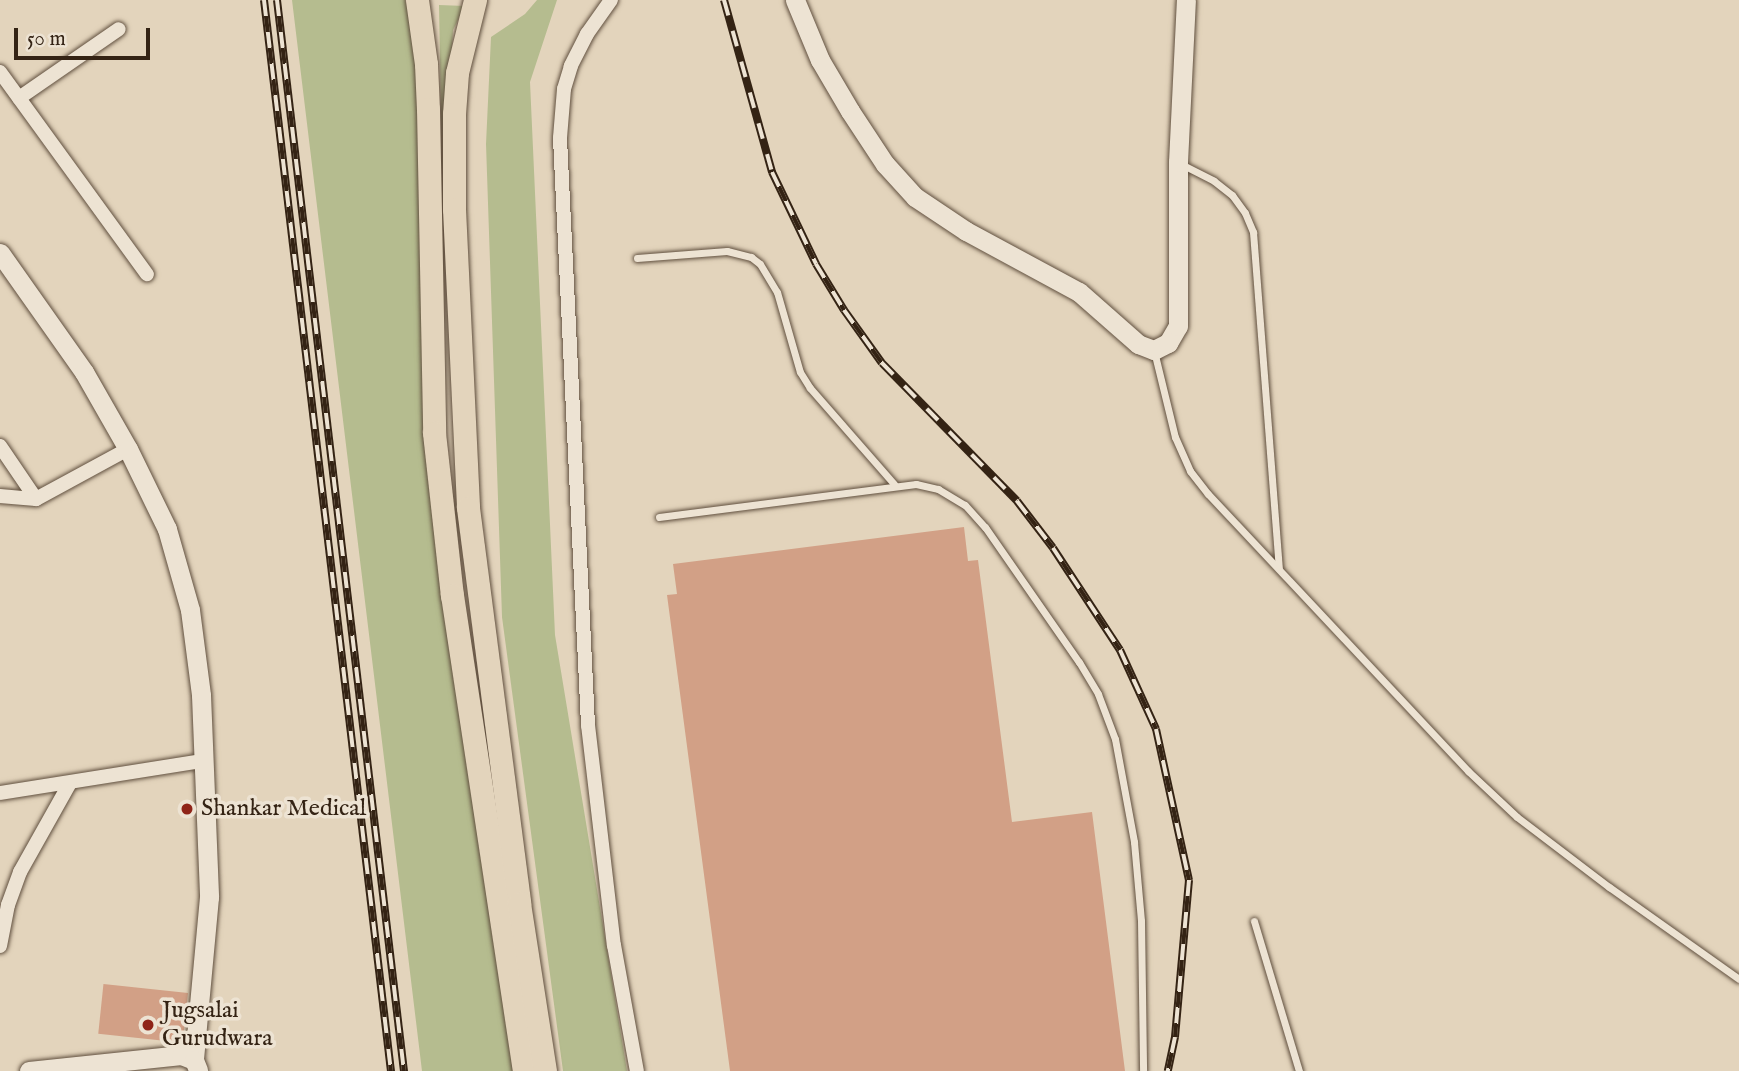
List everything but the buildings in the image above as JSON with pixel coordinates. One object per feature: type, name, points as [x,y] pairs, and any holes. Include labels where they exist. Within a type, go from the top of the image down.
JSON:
[{"type":"main road","points":[[417,0],[426,64],[434,433],[452,595],[524,1071]]},
{"type":"main road","points":[[475,0],[457,73],[454,114],[454,209],[468,508],[519,903],[545,1071]]},
{"type":"street","points":[[611,0],[587,34],[571,66],[564,89],[561,138],[589,724],[614,945],[637,1071]]},
{"type":"street","points":[[795,0],[820,60],[850,111],[884,164],[915,197],[966,231],[1079,292],[1138,344],[1154,350],[1168,343],[1178,326],[1178,162],[1186,0]]},
{"type":"street","points":[[19,98],[119,29]]},
{"type":"street","points":[[0,72],[146,274]]},
{"type":"street","points":[[0,253],[84,372],[128,449],[167,529],[190,610],[201,695],[209,897],[196,1066]]},
{"type":"street","points":[[0,446],[36,499]]},
{"type":"street","points":[[0,496],[36,499],[128,449]]},
{"type":"street","points":[[0,793],[203,761]]},
{"type":"street","points":[[0,946],[8,905],[20,872],[71,783]]},
{"type":"street","points":[[29,1071],[181,1055],[196,1066]]},
{"type":"lane","points":[[1178,162],[1232,195],[1245,213],[1252,232],[1279,568]]},
{"type":"lane","points":[[636,258],[727,251],[751,257],[760,264],[777,292],[805,380],[895,485]]},
{"type":"lane","points":[[1154,350],[1175,438],[1190,471],[1279,568],[1468,771],[1517,817],[1609,887],[1739,979]]},
{"type":"lane","points":[[659,517],[915,484],[938,489],[965,505],[985,527],[1098,694],[1115,739],[1133,842],[1141,921],[1143,1071]]},
{"type":"lane","points":[[1254,921],[1299,1071]]},
{"type":"green space","points":[[292,0],[405,0],[417,39],[430,441],[516,1071],[422,1071]]},
{"type":"green space","points":[[537,0],[557,0],[530,82],[555,635],[627,1071],[563,1071],[502,617],[486,144],[491,37],[525,14]]},
{"type":"green space","points":[[439,5],[465,6],[453,30],[443,223]]},
{"type":"railway","points":[[264,0],[391,1071]]},
{"type":"railway","points":[[277,0],[404,1071]]},
{"type":"railway","points":[[724,0],[772,172],[816,264],[844,310],[882,363],[1017,501],[1053,548],[1120,650],[1156,729],[1189,880],[1175,1037],[1168,1071]]},
{"type":"place","name":"Shankar Medical","points":[[187,809]]},
{"type":"place","name":"Jugsalai Gurudwara","points":[[148,1025]]}]
